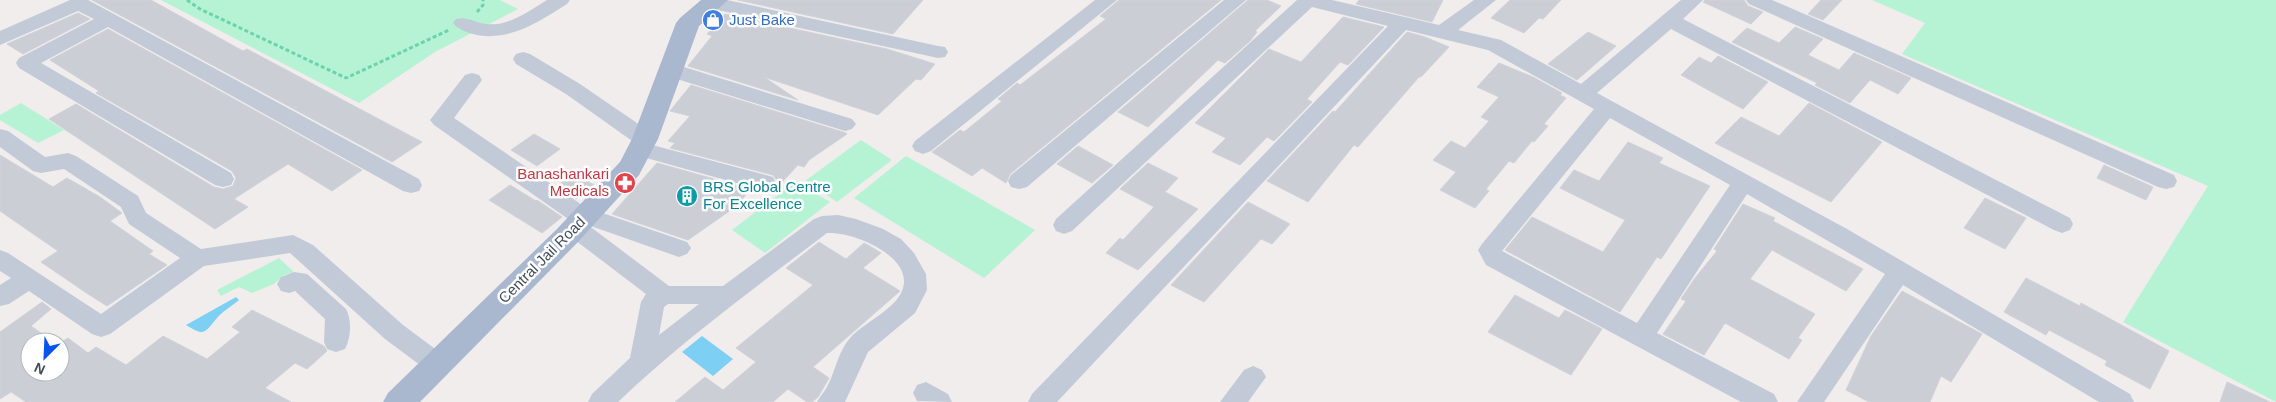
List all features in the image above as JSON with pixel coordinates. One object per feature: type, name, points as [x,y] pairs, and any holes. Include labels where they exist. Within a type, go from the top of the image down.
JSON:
[{"type":"main road","name":"Central Jail Road","points":[[399,402],[578,224],[630,168],[643,144],[688,23],[714,1]]},
{"type":"street","points":[[463,23],[478,31],[498,32],[521,24],[560,0]]},
{"type":"street","points":[[922,146],[1108,0]]},
{"type":"street","points":[[1019,181],[1236,0]]},
{"type":"street","points":[[1064,225],[1308,0],[1494,45],[1608,106],[1900,271],[2121,402]]},
{"type":"street","points":[[1444,32],[1486,0]]},
{"type":"street","points":[[1584,93],[1693,0]]},
{"type":"street","points":[[1756,0],[2166,181]]},
{"type":"street","points":[[0,39],[82,1],[109,19],[411,185]]},
{"type":"street","points":[[714,1],[938,52]]},
{"type":"street","points":[[109,19],[26,63],[223,179]]},
{"type":"street","points":[[1669,20],[2062,224]]},
{"type":"street","points":[[1041,402],[1403,22]]},
{"type":"street","points":[[522,59],[573,90],[643,144],[765,183]]},
{"type":"street","points":[[671,70],[845,124]]},
{"type":"street","points":[[472,80],[441,120],[578,224],[659,298],[728,295]]},
{"type":"street","points":[[1608,106],[1490,250],[1494,259],[1765,402]]},
{"type":"street","points":[[0,136],[41,165],[68,161],[130,202],[137,218],[198,258]]},
{"type":"street","points":[[1642,336],[1743,182]]},
{"type":"street","points":[[578,224],[679,248]]},
{"type":"street","points":[[600,402],[642,362],[728,295],[825,224],[841,224],[866,229],[901,252],[915,275],[916,290],[912,300],[853,352],[840,389],[830,402]]},
{"type":"street","points":[[0,259],[101,327],[198,258],[293,244],[305,251],[394,332],[437,364]]},
{"type":"street","points":[[1810,402],[1900,271]]},
{"type":"street","points":[[0,297],[29,279]]},
{"type":"street","points":[[289,284],[299,281],[337,316],[336,342]]},
{"type":"street","points":[[642,362],[659,298]]},
{"type":"street","points":[[1234,402],[1253,377]]},
{"type":"path","points":[[187,0],[200,9],[346,78],[470,20],[483,5],[483,0]]},
{"type":"green space","points":[[161,0],[500,0],[518,9],[435,52],[359,103]]},
{"type":"green space","points":[[1872,0],[2276,0],[2276,402],[2123,322],[2208,186],[1902,54],[1925,23]]},
{"type":"green space","points":[[21,103],[64,130],[38,143],[0,120],[0,115]]},
{"type":"green space","points":[[861,140],[892,160],[837,202],[805,181]]},
{"type":"green space","points":[[906,156],[1035,230],[984,278],[854,198]]},
{"type":"green space","points":[[796,181],[830,202],[765,253],[732,230]]},
{"type":"green space","points":[[279,258],[294,272],[284,275],[274,284],[252,293],[239,287],[221,296],[217,290]]},
{"type":"water","points":[[236,297],[239,300],[222,313],[204,332],[197,331],[186,325]]},
{"type":"water","points":[[702,336],[733,359],[713,376],[682,352]]},
{"type":"building","points":[[92,0],[151,0],[243,51],[247,49],[422,142],[392,162]]},
{"type":"building","points":[[738,0],[923,0],[893,34]]},
{"type":"building","points":[[1119,0],[1221,0],[1010,174],[1006,183],[982,168],[972,176],[932,152],[960,130],[964,132],[1002,101],[998,99],[1017,83],[1020,85],[1106,19],[1100,16]]},
{"type":"building","points":[[1248,0],[1267,0],[1281,6],[1255,31],[1257,32],[1250,41],[1225,63],[1218,60],[1148,127],[1118,112]]},
{"type":"building","points":[[1359,0],[1443,0],[1432,22],[1356,4]]},
{"type":"building","points":[[1510,0],[1561,0],[1543,19],[1539,18],[1524,33],[1491,18]]},
{"type":"building","points":[[1705,0],[1744,0],[1748,6],[1763,12],[1751,24],[1703,2]]},
{"type":"building","points":[[1821,0],[1842,0],[1823,20],[1808,14]]},
{"type":"building","points":[[78,13],[90,19],[23,54],[7,44]]},
{"type":"building","points":[[725,14],[887,49],[935,64],[921,80],[916,79],[878,115],[764,77],[798,100],[688,66],[712,36],[707,34]]},
{"type":"building","points":[[1343,17],[1384,27],[1348,65],[1340,62],[1307,99],[1312,102],[1274,141],[1267,137],[1240,165],[1212,152],[1226,138],[1195,123],[1269,49],[1301,62]]},
{"type":"building","points":[[1795,27],[1823,39],[1808,55],[1839,70],[1854,53],[1911,78],[1898,94],[1870,80],[1850,103],[1815,85],[1817,83],[1732,42],[1747,28],[1779,43]]},
{"type":"building","points":[[108,29],[362,170],[332,191],[288,164],[234,199],[248,207],[215,229],[49,119],[76,104],[214,187],[223,189],[233,186],[236,178],[232,171],[96,93],[99,91],[50,60]]},
{"type":"building","points":[[1407,32],[1449,47],[1419,77],[1358,147],[1354,145],[1308,202],[1267,181],[1333,111],[1335,112]]},
{"type":"building","points":[[1588,32],[1616,46],[1577,80],[1548,64]]},
{"type":"building","points":[[1718,56],[1768,82],[1743,109],[1681,75],[1699,57],[1711,63]]},
{"type":"building","points":[[1499,63],[1533,77],[1562,93],[1560,95],[1566,98],[1544,124],[1548,126],[1534,142],[1532,141],[1514,163],[1509,161],[1486,189],[1489,191],[1475,208],[1440,190],[1456,172],[1433,160],[1451,141],[1465,148],[1489,121],[1481,117],[1499,97],[1477,87]]},
{"type":"building","points":[[691,85],[847,134],[809,160],[804,167],[798,165],[783,181],[776,179],[773,175],[670,148],[675,143],[668,141],[690,116],[670,111]]},
{"type":"building","points":[[1809,103],[1882,142],[1831,202],[1715,143],[1741,117],[1779,136]]},
{"type":"building","points":[[534,134],[560,149],[537,166],[511,150]]},
{"type":"building","points":[[1628,142],[1663,158],[1659,163],[1710,186],[1661,259],[1657,257],[1620,312],[1505,250],[1532,217],[1603,252],[1625,220],[1560,188],[1574,170],[1599,181]]},
{"type":"building","points":[[1078,146],[1113,165],[1092,183],[1057,164]]},
{"type":"building","points":[[0,155],[53,187],[67,178],[100,197],[122,213],[110,221],[153,251],[149,254],[167,265],[107,306],[88,294],[41,262],[58,251],[0,211]]},
{"type":"building","name":"BRS Global Centre For Excellence","points":[[657,163],[750,189],[738,205],[688,240],[612,214]]},
{"type":"building","points":[[1148,163],[1178,178],[1165,192],[1198,209],[1138,270],[1106,253],[1120,238],[1123,240],[1154,207],[1120,189]]},
{"type":"building","points":[[2104,165],[2153,187],[2146,200],[2097,178]]},
{"type":"building","points":[[574,173],[594,185],[576,199],[557,186]]},
{"type":"building","points":[[510,185],[562,217],[542,233],[489,200]]},
{"type":"building","points":[[1985,198],[2026,218],[2005,249],[1964,228]]},
{"type":"building","points":[[1248,202],[1290,224],[1272,244],[1261,239],[1204,302],[1171,285]]},
{"type":"building","points":[[1743,204],[1775,218],[1773,221],[1863,269],[1846,291],[1772,250],[1750,279],[1815,314],[1798,338],[1802,340],[1789,359],[1725,323],[1704,355],[1663,334],[1686,301],[1681,299],[1717,251],[1714,249]]},
{"type":"building","points":[[819,242],[846,259],[864,243],[868,245],[881,253],[863,268],[900,291],[813,367],[829,378],[818,397],[812,402],[807,402],[788,389],[773,402],[675,402],[705,377],[723,390],[756,362],[736,348],[813,285],[786,268]]},
{"type":"building","points":[[2026,278],[2080,306],[2081,303],[2169,351],[2150,389],[2105,365],[2107,361],[2049,330],[2046,335],[2004,312]]},
{"type":"building","points":[[1902,291],[1982,334],[1951,382],[1941,376],[1930,402],[1869,402],[1846,390],[1871,336]]},
{"type":"building","points":[[1515,295],[1559,318],[1565,310],[1602,329],[1571,375],[1488,332]]},
{"type":"building","points":[[42,302],[51,309],[31,326],[40,332],[20,332],[20,382],[70,382],[70,340],[88,353],[96,347],[126,365],[163,336],[207,359],[240,332],[232,327],[252,310],[324,346],[327,351],[307,369],[295,363],[265,388],[291,402],[26,402],[11,392],[0,399],[0,332]]},
{"type":"building","points":[[2227,382],[2270,402],[2220,402]]},
{"type":"place","name":"Just Bake","points":[[713,20]]},
{"type":"place","name":"Banashankari Medicals","points":[[625,183]]},
{"type":"place","name":"BRS Global Centre For Excellence","points":[[687,196]]}]
